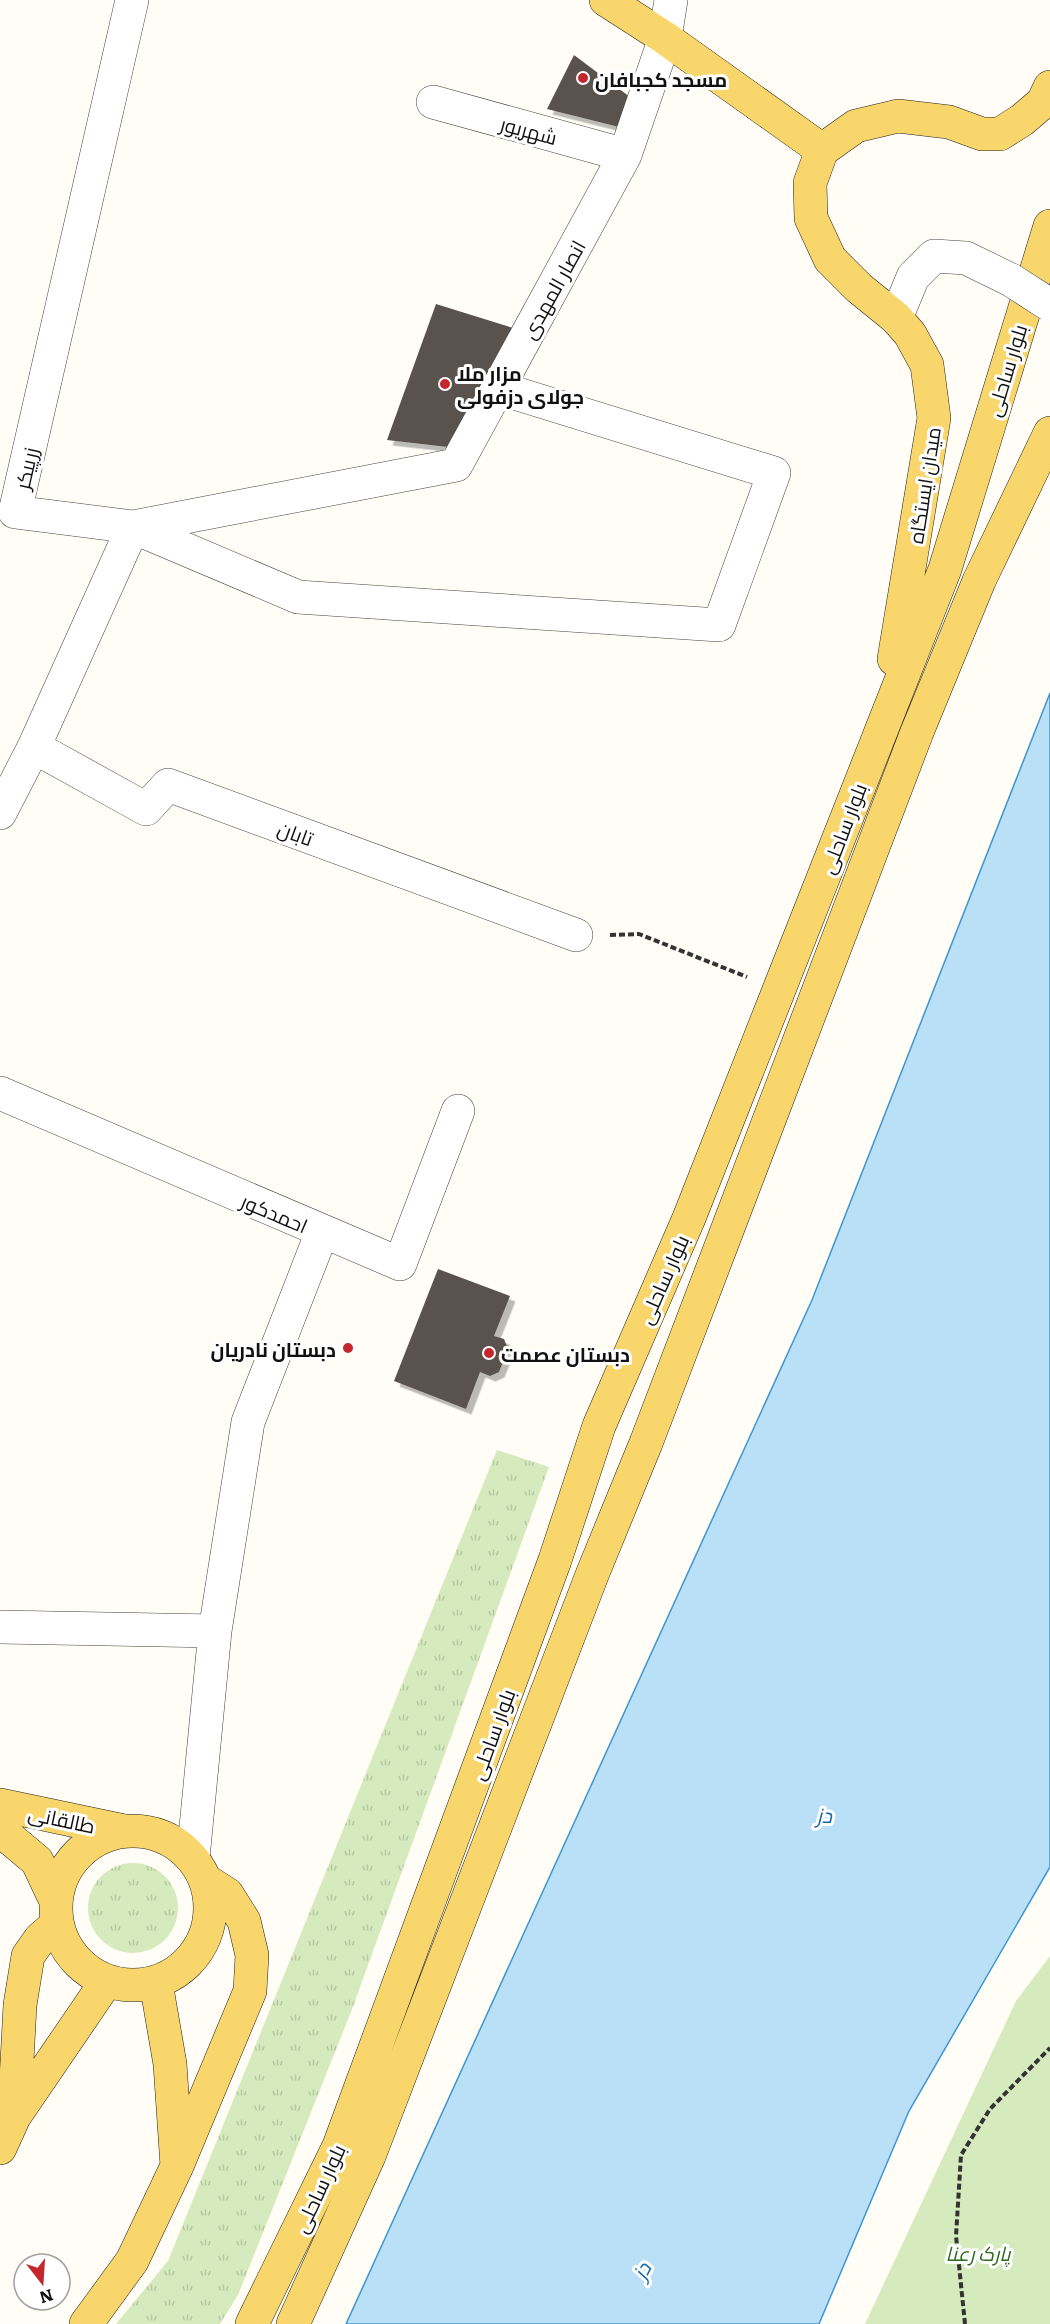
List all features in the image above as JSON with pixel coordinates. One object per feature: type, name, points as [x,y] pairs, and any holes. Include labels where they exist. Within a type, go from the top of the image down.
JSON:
[{"type":"main road","points":[[606,0],[665,38],[822,150],[856,126],[898,116],[949,122],[982,134],[1000,134],[1022,120],[1043,102],[1050,87]]},
{"type":"main road","name":"میدان ایستگاه","points":[[822,150],[810,183],[811,218],[830,259],[859,288],[896,318],[910,334],[927,365],[934,418],[882,726]]},
{"type":"main road","name":"بلوار ساحلی","points":[[252,2324],[339,2146],[555,1560],[599,1426],[689,1218],[945,568],[1050,226]]},
{"type":"main road","name":"بلوار ساحلی","points":[[293,2324],[369,2156],[588,1586],[646,1443],[917,732],[979,581],[1050,433]]},
{"type":"main road","points":[[599,1426],[606,1443],[621,1452],[630,1452],[646,1443]]},
{"type":"main road","name":"طالقانی","points":[[0,1805],[124,1831]]},
{"type":"main road","name":"طالقانی","points":[[0,1830],[37,1861],[55,1912]]},
{"type":"main road","points":[[14,2117],[20,2006],[28,1956],[55,1912],[62,1874],[78,1853],[99,1838],[124,1831],[158,1835],[173,1842],[227,1894],[244,1920],[252,1955],[250,1991],[177,2166],[132,2261],[86,2324]]},
{"type":"main road","points":[[55,1912],[66,1949],[83,1968],[106,1982],[131,1986],[156,1983],[179,1971],[196,1953],[208,1930],[211,1905],[199,1869]]},
{"type":"main road","points":[[0,2148],[14,2117],[106,1982]]},
{"type":"main road","points":[[156,1983],[170,2064],[177,2166]]},
{"type":"street","name":"زرپیکر","points":[[132,0],[8,512],[133,526]]},
{"type":"street","name":"انصار المهدی","points":[[133,526],[456,465],[625,155],[665,38],[671,0]]},
{"type":"street","name":"شهریور","points":[[433,102],[625,155]]},
{"type":"street","points":[[896,318],[913,277],[934,256],[966,258],[1011,280],[1050,305]]},
{"type":"street","points":[[0,813],[34,747],[133,526],[298,597],[719,625],[774,472],[498,388]]},
{"type":"street","name":"تابان","points":[[34,747],[146,809],[168,785],[576,935]]},
{"type":"street","name":"احمدکور","points":[[0,1093],[400,1264],[458,1111]]},
{"type":"street","points":[[199,1869],[215,1630],[248,1422],[322,1232]]},
{"type":"street","points":[[0,1627],[215,1630]]},
{"type":"path","points":[[576,935],[639,934],[778,990]]},
{"type":"path","points":[[965,2324],[956,2236],[962,2155],[990,2109],[1050,2048]]},
{"type":"green space","points":[[497,1450],[549,1467],[351,2012],[238,2295],[220,2324],[116,2324],[168,2261]]},
{"type":"green space","points":[[133,1863],[150,1867],[165,1876],[174,1891],[178,1908],[174,1925],[165,1940],[150,1949],[133,1953],[116,1949],[101,1940],[92,1925],[88,1908],[92,1891],[101,1876],[116,1867]]},
{"type":"green space","name":"پارک رعنا","points":[[1050,1956],[1050,2324],[865,2324],[1016,2001]]},
{"type":"water","name":"دز","points":[[1050,693],[1050,1867],[909,2111],[819,2324],[346,2324],[812,1300]]},
{"type":"building","name":"مسجد کجبافان","points":[[574,55],[634,100],[619,127],[547,109]]},
{"type":"building","name":"مزار ملا جولای دزفولی","points":[[436,304],[513,328],[448,447],[387,440]]},
{"type":"building","points":[[438,1269],[510,1296],[494,1336],[504,1339],[508,1349],[499,1372],[490,1376],[480,1372],[466,1409],[394,1381]]},
{"type":"place","name":"مسجد کجبافان","points":[[583,78]]},
{"type":"place","name":"مزار ملا جولای دزفولی","points":[[445,384]]},
{"type":"place","name":"دبستان نادریان","points":[[348,1348]]},
{"type":"place","name":"دبستان عصمت","points":[[489,1353]]}]
